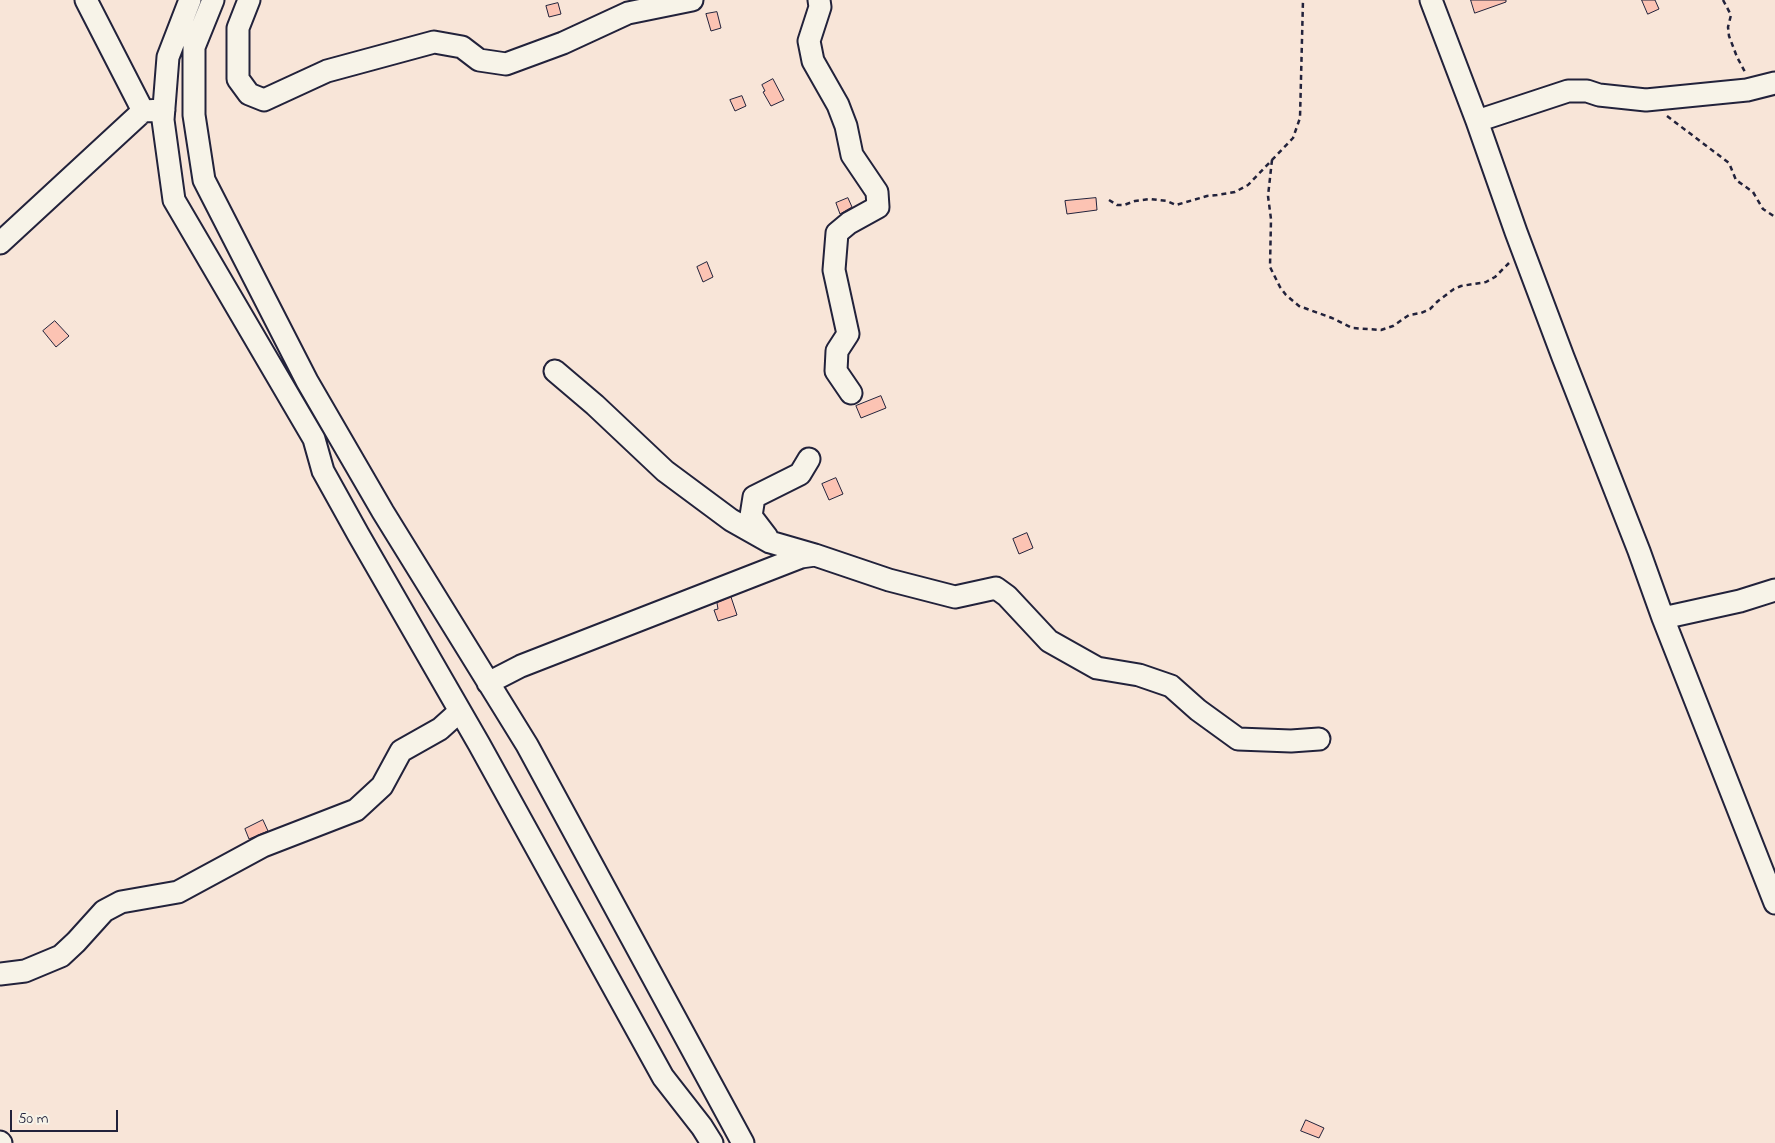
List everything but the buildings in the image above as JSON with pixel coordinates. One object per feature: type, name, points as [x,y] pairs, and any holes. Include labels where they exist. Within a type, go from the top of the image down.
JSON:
[{"type":"street","points":[[86,0],[143,111]]},
{"type":"street","points":[[190,0],[168,57],[163,120],[174,200],[314,438],[323,471],[608,974],[663,1077],[702,1127],[712,1143]]},
{"type":"street","points":[[213,0],[194,47],[194,115],[204,180],[307,381],[383,512],[527,745],[743,1143]]},
{"type":"street","points":[[249,0],[238,28],[238,79],[249,94],[264,100],[327,71],[434,42],[462,47],[480,60],[506,64],[563,43],[628,13],[692,0]]},
{"type":"street","points":[[819,0],[820,7],[809,41],[812,61],[838,105],[846,126],[852,155],[877,192],[878,207],[849,223],[837,233],[834,270],[848,334],[837,351],[836,371],[851,392]]},
{"type":"street","points":[[1431,0],[1477,121],[1562,357],[1640,551],[1663,618],[1775,903]]},
{"type":"street","points":[[1477,121],[1568,91],[1586,91],[1599,96],[1646,100],[1747,90],[1775,83]]},
{"type":"street","points":[[0,243],[143,111],[164,110]]},
{"type":"street","points":[[555,371],[595,405],[666,471],[731,520],[770,542],[889,580],[955,597],[996,588],[1007,596],[1049,641],[1097,668],[1139,675],[1170,686],[1198,710],[1238,739],[1291,742],[1319,739]]},
{"type":"street","points":[[772,568],[778,558],[770,542],[751,516],[754,497],[800,474],[809,459]]},
{"type":"street","points":[[488,683],[521,666],[801,557],[815,555]]},
{"type":"street","points":[[1663,618],[1775,590]]},
{"type":"street","points":[[0,974],[25,971],[62,956],[104,911],[121,902],[178,892],[263,846],[356,810],[382,786],[401,752],[440,729],[460,711]]},
{"type":"path","points":[[1109,200],[1117,205],[1150,199],[1167,201],[1176,205],[1207,196],[1235,192],[1248,185],[1294,138],[1300,118],[1303,0]]},
{"type":"path","points":[[1723,0],[1730,15],[1729,36],[1737,57],[1745,70],[1748,82],[1747,90]]},
{"type":"path","points":[[1646,100],[1729,163],[1736,180],[1753,192],[1763,209],[1775,217]]},
{"type":"path","points":[[1272,160],[1268,196],[1271,219],[1270,267],[1272,274],[1286,295],[1299,306],[1332,318],[1352,328],[1381,330],[1393,326],[1409,316],[1430,309],[1454,289],[1490,279],[1502,271],[1515,255],[1520,242]]}]
